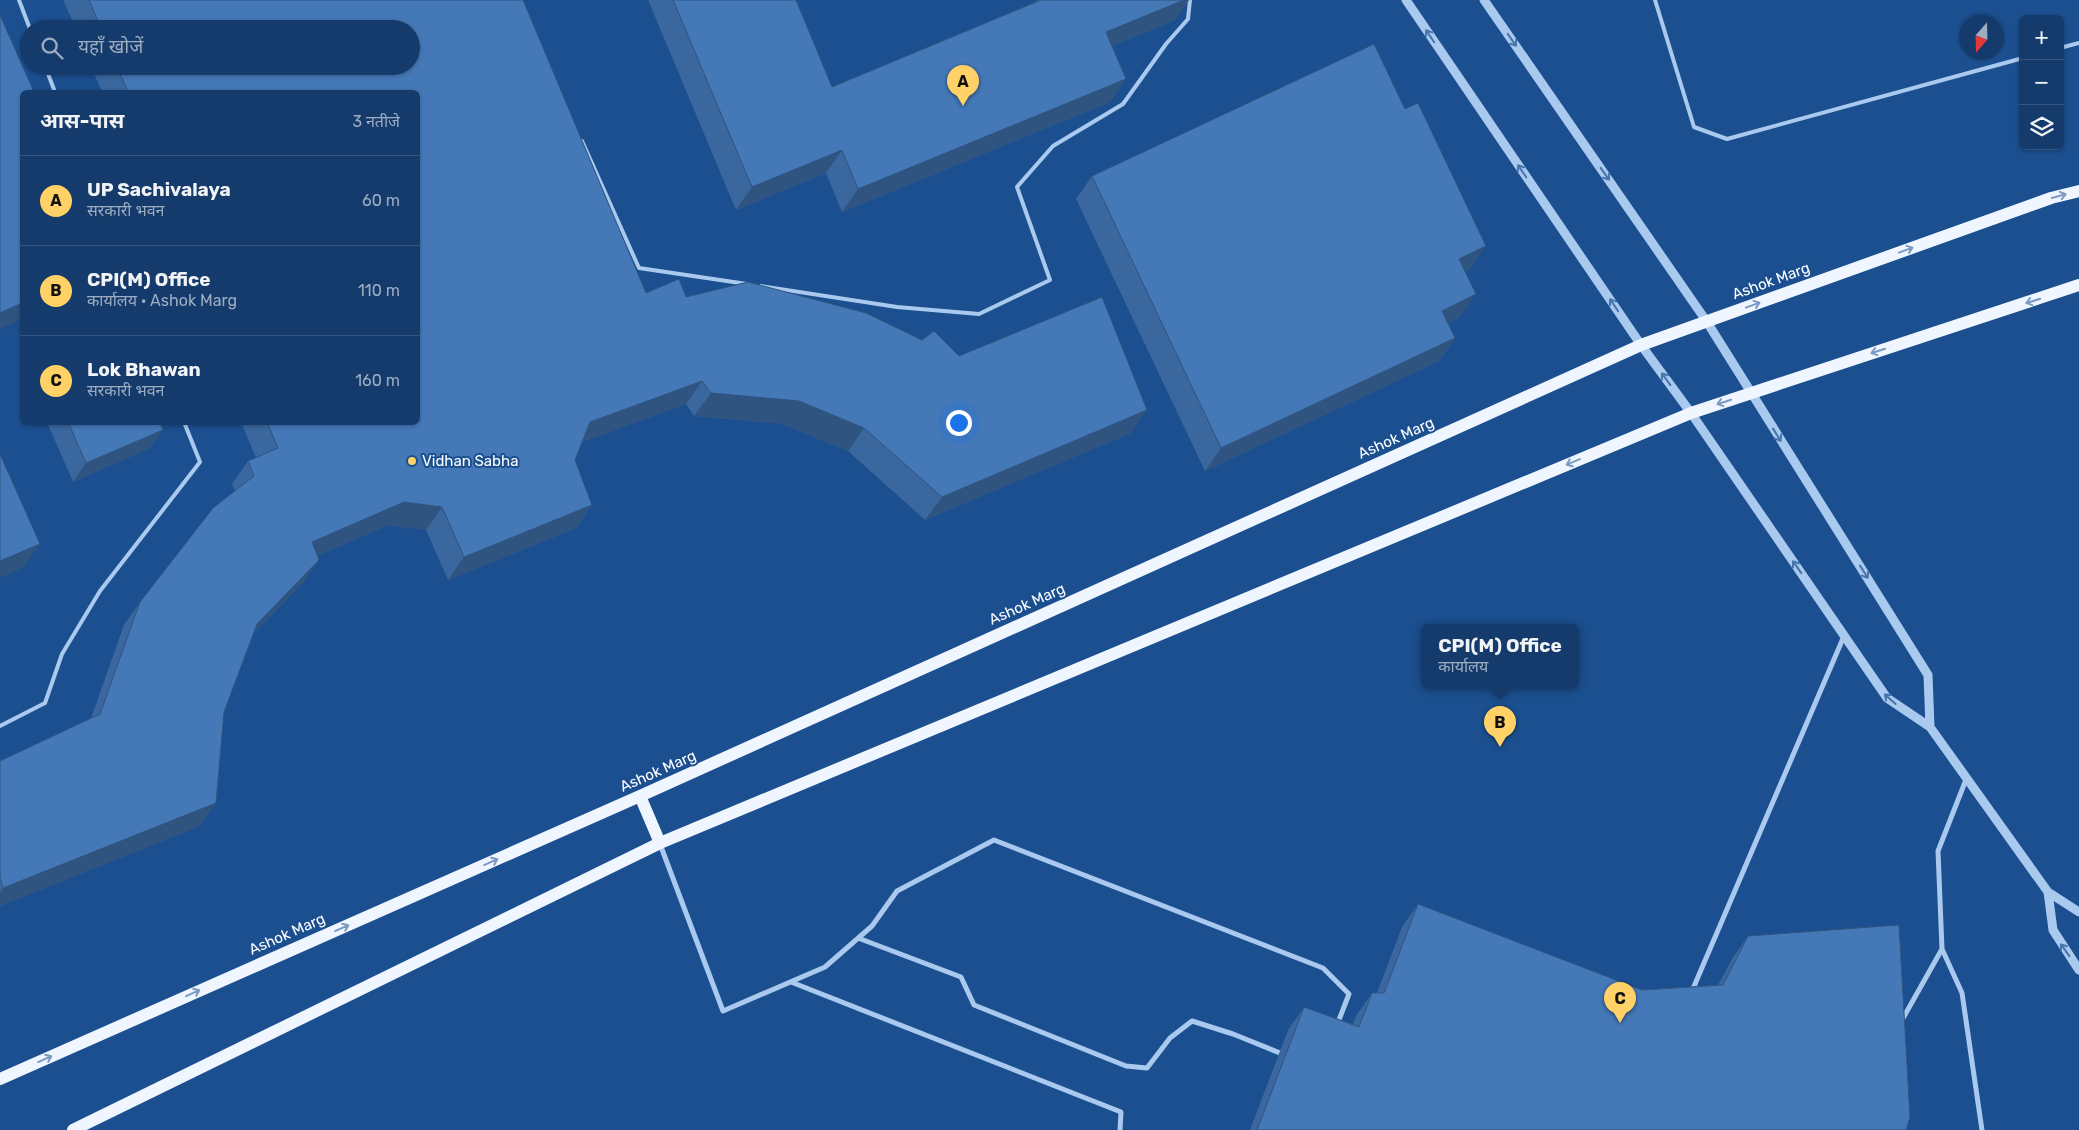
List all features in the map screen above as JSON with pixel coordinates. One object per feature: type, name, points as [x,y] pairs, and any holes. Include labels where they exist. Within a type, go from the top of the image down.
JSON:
[{"type":"main road","name":"Ashok Marg","points":[[0,1078],[640,796],[1641,345],[2051,198],[2079,191]]},
{"type":"main road","points":[[73,1130],[660,843],[1691,413],[2079,285]]},
{"type":"main road","points":[[640,796],[660,843]]},
{"type":"street","points":[[1406,0],[1641,345],[1691,413],[1886,698],[1930,727],[1967,776],[2048,892],[2079,912]]},
{"type":"street","points":[[1484,0],[1707,322],[1928,675],[1930,727]]},
{"type":"street","points":[[1691,994],[1844,636]]},
{"type":"street","points":[[1967,776],[1938,851],[1942,949],[1962,993],[1982,1130]]},
{"type":"street","points":[[660,843],[723,1012],[825,967],[872,926],[897,891],[994,840],[1323,968],[1350,994],[1335,1032]]},
{"type":"street","points":[[2048,892],[2056,936],[2079,970]]},
{"type":"street","points":[[858,938],[962,977],[974,1005],[1126,1066],[1147,1068],[1170,1038],[1192,1021],[1233,1034],[1294,1058]]},
{"type":"street","points":[[1902,1028],[1902,1018],[1942,949]]},
{"type":"street","points":[[790,982],[1121,1112],[1120,1130]]},
{"type":"lane","points":[[19,0],[27,20]]},
{"type":"lane","points":[[582,140],[639,268],[897,306],[979,314],[1050,280],[1017,188],[1052,146],[1122,104],[1166,44],[1188,19],[1190,0]]},
{"type":"lane","points":[[1655,0],[1694,128],[1727,140],[2019,59]]},
{"type":"lane","points":[[2064,47],[2079,43]]},
{"type":"lane","points":[[48,75],[54,90]]},
{"type":"lane","points":[[0,726],[45,703],[62,654],[100,591],[200,462],[185,425]]},
{"type":"building","name":"Vidhan Sabha","points":[[89,0],[523,0],[646,293],[679,279],[686,297],[748,282],[866,313],[922,340],[934,331],[959,356],[1102,297],[1147,410],[942,497],[864,428],[799,401],[711,393],[702,381],[590,422],[575,460],[592,505],[464,557],[442,507],[404,502],[312,542],[319,560],[257,624],[224,712],[216,803],[3,888],[0,878],[0,761],[100,714],[140,602],[213,508],[254,476],[248,461],[278,448],[268,425],[420,425],[420,90],[127,90],[121,75],[420,75],[420,20],[97,20]]},
{"type":"building","points":[[673,0],[796,0],[832,87],[1041,0],[1184,0],[1106,32],[1126,79],[858,189],[842,150],[752,187]]},
{"type":"building","points":[[0,15],[20,60],[20,75],[26,75],[33,90],[20,90],[20,304],[0,313]]},
{"type":"building","points":[[1374,44],[1405,109],[1418,103],[1486,246],[1459,259],[1476,294],[1442,311],[1455,338],[1221,448],[1092,176]]},
{"type":"building","points":[[69,425],[161,425],[163,430],[86,463]]},
{"type":"building","points":[[0,454],[40,544],[0,561]]},
{"type":"building","points":[[1418,904],[1642,990],[1723,985],[1748,936],[1899,925],[1910,1117],[1906,1130],[1257,1130],[1304,1007],[1359,1027],[1372,993],[1384,993]]},
{"type":"place","name":"UP Sachivalaya","points":[[963,106]]},
{"type":"place","name":"Vidhan Sabha","points":[[412,461]]},
{"type":"place","name":"CPI(M) Office","points":[[1500,747]]},
{"type":"place","name":"Lok Bhawan","points":[[1620,1023]]}]
